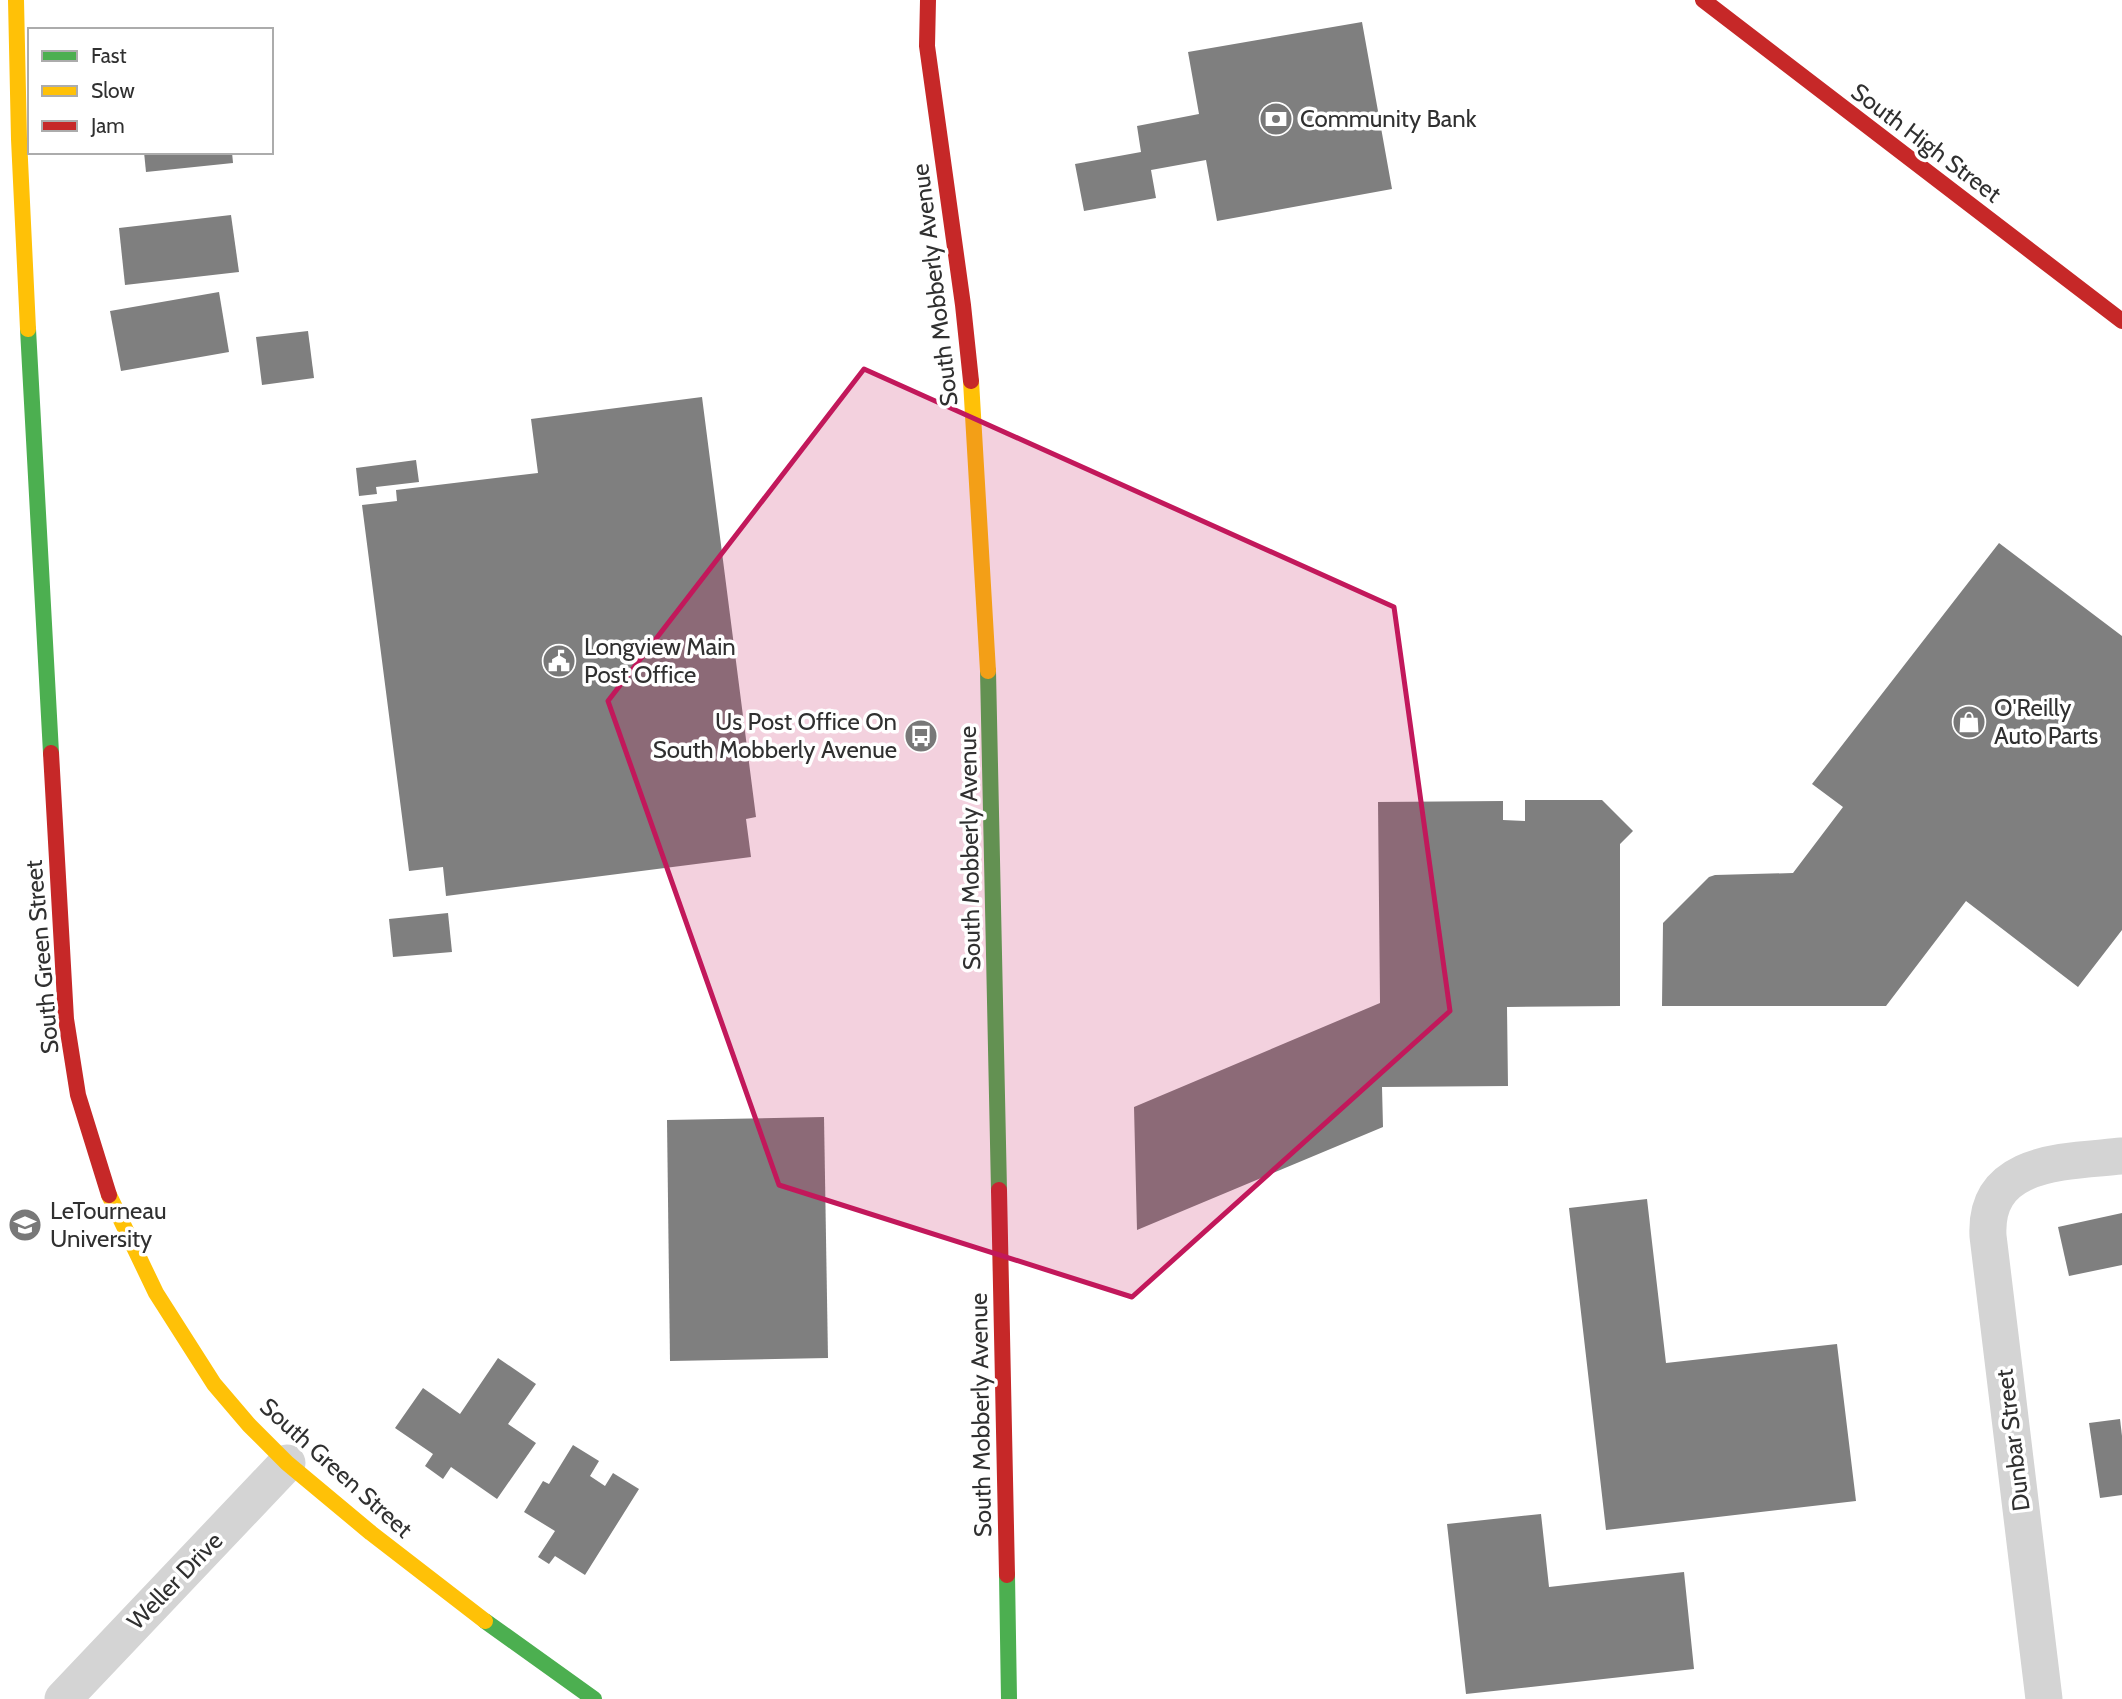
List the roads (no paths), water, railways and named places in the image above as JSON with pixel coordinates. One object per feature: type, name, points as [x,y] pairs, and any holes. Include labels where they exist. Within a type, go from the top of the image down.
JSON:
[{"type":"main road","name":"South Green Street","points":[[16,0],[20,151],[52,799],[66,1019],[78,1094],[109,1195],[156,1293],[214,1384],[249,1425],[287,1463],[371,1533],[457,1601],[594,1699]]},
{"type":"main road","name":"South Mobberly Avenue","points":[[928,0],[927,46],[972,393],[989,693],[1009,1699]]},
{"type":"main road","name":"South High Street","points":[[1703,0],[2122,321]]},
{"type":"street","name":"Dunbar Street","points":[[2044,1699],[1988,1236],[1988,1213],[1997,1193],[2022,1173],[2046,1164],[2122,1156]]},
{"type":"street","name":"Weller Drive","points":[[63,1699],[287,1463]]},
{"type":"place","name":"Community Bank","points":[[1276,119]]},
{"type":"place","name":"Longview Main Post Office","points":[[559,661]]},
{"type":"place","name":"O'Reilly Auto Parts","points":[[1969,722]]},
{"type":"place","name":"Us Post Office On South Mobberly Avenue","points":[[921,736]]},
{"type":"place","name":"LeTourneau University","points":[[25,1225]]}]
